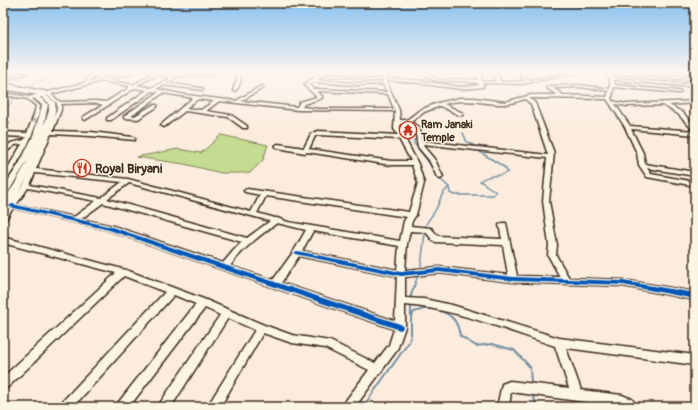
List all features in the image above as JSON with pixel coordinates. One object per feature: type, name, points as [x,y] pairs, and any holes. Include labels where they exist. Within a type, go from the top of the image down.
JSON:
[{"type":"main road","points":[[3,194],[27,153],[44,112],[45,104],[38,95],[24,92]]},
{"type":"main road","points":[[3,206],[18,186],[39,151],[47,132],[52,111],[52,102],[29,92]]},
{"type":"main road","points":[[18,154],[39,151]]},
{"type":"street","points":[[38,95],[50,92]]},
{"type":"street","points":[[85,118],[124,92]]},
{"type":"street","points":[[108,119],[147,92]]},
{"type":"street","points":[[154,106],[136,118],[126,117],[162,92]]},
{"type":"street","points":[[163,92],[298,109],[397,110]]},
{"type":"street","points":[[237,102],[253,92]]},
{"type":"street","points":[[298,109],[302,103],[320,97],[314,92]]},
{"type":"street","points":[[348,407],[393,347],[400,328],[400,274],[403,244],[421,183],[414,163],[397,129],[397,110],[390,93],[367,92]]},
{"type":"street","points":[[556,92],[561,96]]},
{"type":"street","points":[[609,100],[611,92]]},
{"type":"street","points":[[38,95],[59,103],[96,102],[107,104]]},
{"type":"street","points":[[3,181],[27,138],[37,114],[38,95]]},
{"type":"street","points":[[408,122],[422,111],[449,101],[468,98],[505,103],[525,97],[561,96],[609,100],[627,104],[695,102]]},
{"type":"street","points":[[164,125],[183,110],[182,108],[197,97]]},
{"type":"street","points":[[525,97],[533,103],[541,121],[551,152],[546,201],[553,245],[552,255],[566,281]]},
{"type":"street","points":[[202,112],[218,100]]},
{"type":"street","points":[[609,100],[628,127],[640,153],[642,165],[649,176],[695,184]]},
{"type":"street","points":[[59,103],[59,110],[47,132],[132,139]]},
{"type":"street","points":[[663,103],[685,118],[695,129]]},
{"type":"street","points":[[440,104],[461,114]]},
{"type":"street","points":[[183,110],[229,116],[246,127]]},
{"type":"street","points":[[685,118],[694,118]]},
{"type":"street","points":[[398,122],[408,122],[417,128],[424,153],[432,160],[440,177]]},
{"type":"street","points":[[628,127],[695,134]]},
{"type":"street","points":[[3,134],[27,138]]},
{"type":"street","points":[[305,151],[313,135],[318,134],[400,137]]},
{"type":"street","points":[[3,152],[13,144],[27,138]]},
{"type":"street","points":[[420,142],[550,157]]},
{"type":"street","points":[[278,146],[391,163],[414,163]]},
{"type":"street","points":[[3,217],[26,186],[33,171],[39,151]]},
{"type":"street","points":[[642,165],[695,174]]},
{"type":"street","points":[[33,171],[128,181],[311,228],[403,244]]},
{"type":"street","points":[[75,220],[128,181]]},
{"type":"street","points":[[26,186],[102,200],[246,240]]},
{"type":"street","points":[[247,191],[412,215]]},
{"type":"street","points":[[253,214],[264,193]]},
{"type":"street","points":[[12,206],[110,228],[225,266],[400,328]]},
{"type":"street","points":[[225,266],[246,240],[277,220]]},
{"type":"street","points":[[503,225],[513,279]]},
{"type":"street","points":[[275,284],[297,253],[311,228]]},
{"type":"street","points":[[407,228],[428,230],[436,239],[506,242]]},
{"type":"street","points":[[3,240],[123,272],[292,339],[326,344],[377,369]]},
{"type":"street","points":[[297,253],[400,274],[438,270],[513,279],[623,284],[695,296]]},
{"type":"street","points":[[3,384],[123,272]]},
{"type":"street","points":[[65,407],[172,291]]},
{"type":"street","points":[[400,301],[424,303],[452,309],[559,343],[695,360]]},
{"type":"street","points":[[122,407],[203,303]]},
{"type":"street","points":[[164,407],[226,314]]},
{"type":"street","points":[[214,407],[261,328]]},
{"type":"street","points":[[559,343],[577,394]]},
{"type":"street","points":[[503,407],[506,388],[510,386],[577,394],[628,403],[631,407]]},
{"type":"green space","points":[[221,135],[268,145],[263,160],[250,173],[221,173],[184,164],[136,157],[178,149],[201,153]]},
{"type":"waterway","points":[[3,112],[14,99],[4,95]]},
{"type":"waterway","points":[[412,126],[417,139],[414,140],[414,143],[433,168]]},
{"type":"waterway","points":[[463,133],[467,142],[473,145]]},
{"type":"waterway","points":[[449,187],[450,193],[454,195],[493,195],[496,192],[480,181],[486,177],[501,175],[508,172],[504,167],[480,152]]},
{"type":"waterway","points":[[439,178],[449,187]]},
{"type":"waterway","points":[[425,227],[436,210],[442,195],[449,187]]},
{"type":"waterway","points":[[421,266],[425,233]]},
{"type":"waterway","points":[[413,290],[418,275]]},
{"type":"waterway","points":[[410,299],[413,289]]},
{"type":"waterway","points":[[411,306],[411,318]]},
{"type":"waterway","points":[[411,318],[414,312],[424,309],[433,309]]},
{"type":"waterway","points":[[438,310],[451,316],[458,327],[460,336],[476,346],[492,344],[514,350],[530,367],[531,384]]},
{"type":"waterway","points":[[363,407],[409,342],[411,335],[411,318]]},
{"type":"waterway","points":[[532,394],[538,407]]},
{"type":"cycle path","points":[[12,206],[110,228],[400,327]]},
{"type":"cycle path","points":[[297,253],[401,274],[439,270],[513,279],[623,283],[695,296]]},
{"type":"place","name":"Ram Janaki Temple","points":[[408,130]]},
{"type":"place","name":"Royal Biryani","points":[[82,168]]}]
